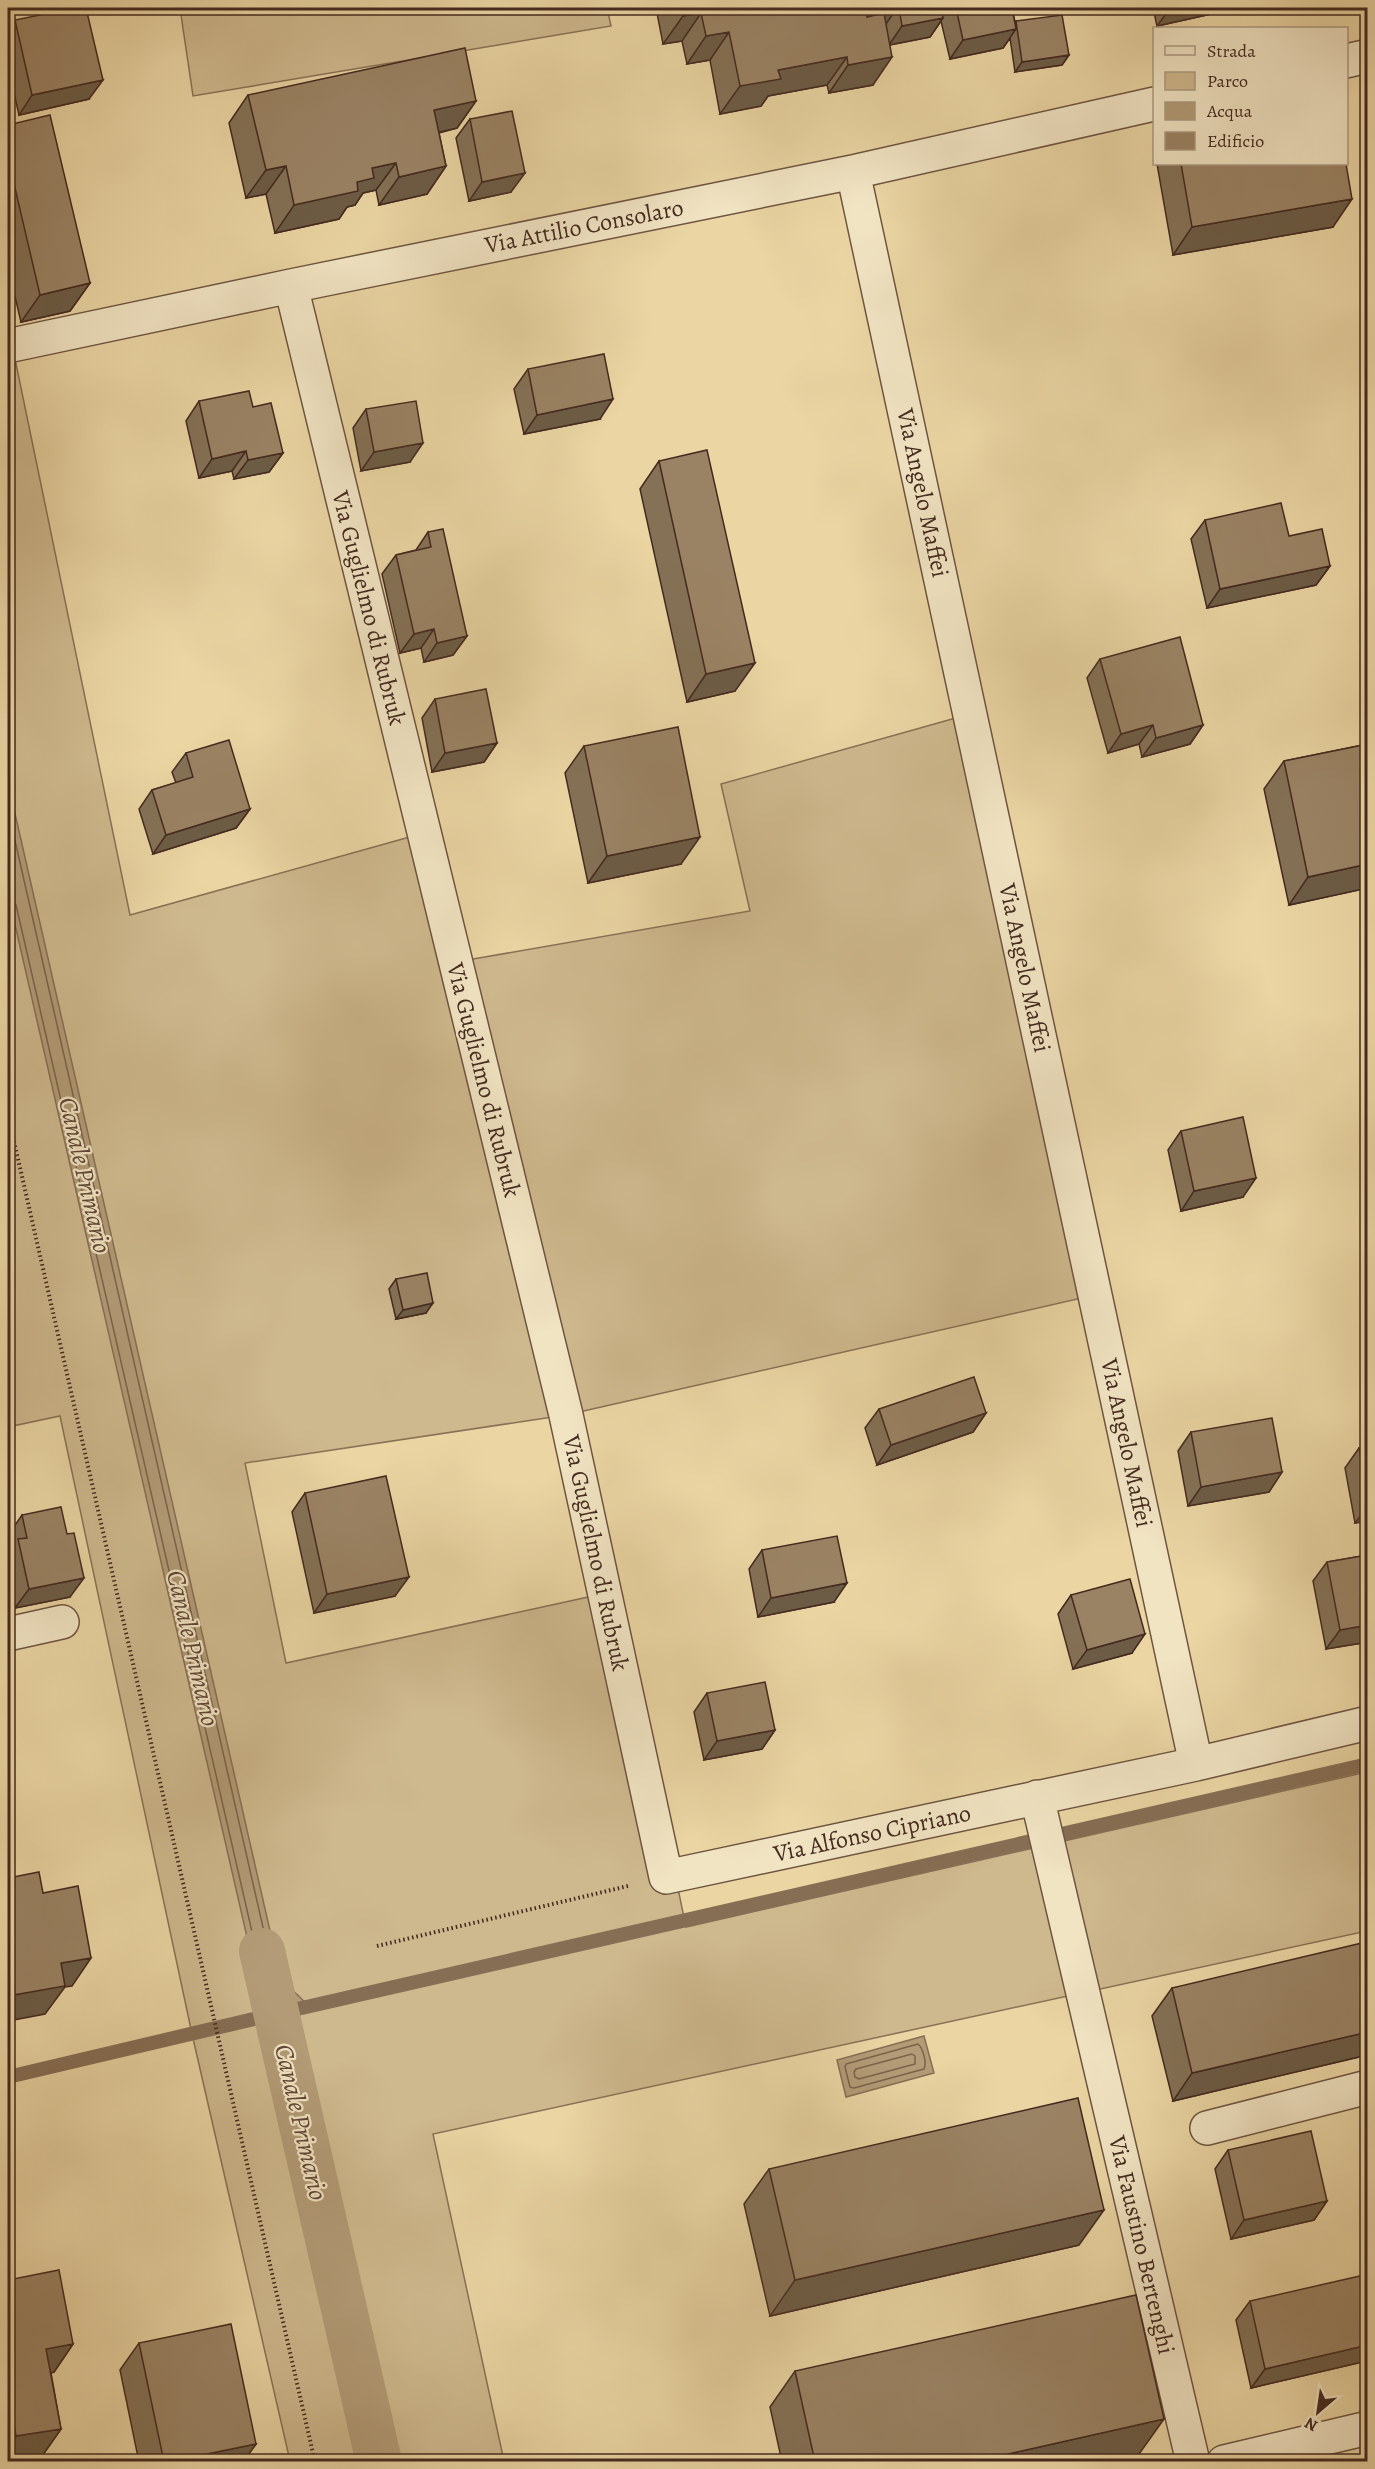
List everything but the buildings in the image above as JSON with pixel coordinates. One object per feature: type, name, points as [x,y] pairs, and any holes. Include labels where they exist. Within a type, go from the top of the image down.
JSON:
[{"type":"street","points":[[1348,61],[1368,56]]},
{"type":"street","name":"Via Attilio Consolaro","points":[[12,345],[854,172],[1153,104]]},
{"type":"street","name":"Via Angelo Maffei","points":[[854,172],[1196,1764]]},
{"type":"street","name":"Via Guglielmo di Rubruk","points":[[291,286],[566,1415],[666,1877]]},
{"type":"street","points":[[8,1634],[62,1622]]},
{"type":"street","name":"Via Alfonso Cipriano","points":[[666,1877],[1196,1764],[1368,1723]]},
{"type":"street","name":"Via Faustino Bertenghi","points":[[1037,1797],[1193,2462]]},
{"type":"street","points":[[1208,2128],[1368,2087]]},
{"type":"street","points":[[1224,2462],[1368,2428]]},
{"type":"path","points":[[8,1115],[220,2054],[315,2462]]},
{"type":"path","points":[[377,1946],[666,1877]]},
{"type":"green space","points":[[180,8],[607,8],[611,26],[193,96]]},
{"type":"green space","points":[[8,325],[130,915],[424,833],[456,962],[750,911],[721,784],[970,714],[1095,1295],[566,1415],[245,1463],[286,1663],[616,1591],[686,1927],[1367,1772],[1367,1931],[433,2134],[504,2461],[290,2461],[192,2034],[60,1416],[8,1427]]},
{"type":"water","points":[[8,783],[281,1979],[309,2006],[254,2019],[260,2006],[258,1985],[8,894]]},
{"type":"water","points":[[924,2036],[934,2073],[846,2097],[837,2060]]},
{"type":"waterway","points":[[293,2010],[1368,1764]]},
{"type":"waterway","name":"Canale Primario","points":[[262,1951],[379,2462]]},
{"type":"waterway","points":[[8,2077],[271,2015]]}]
